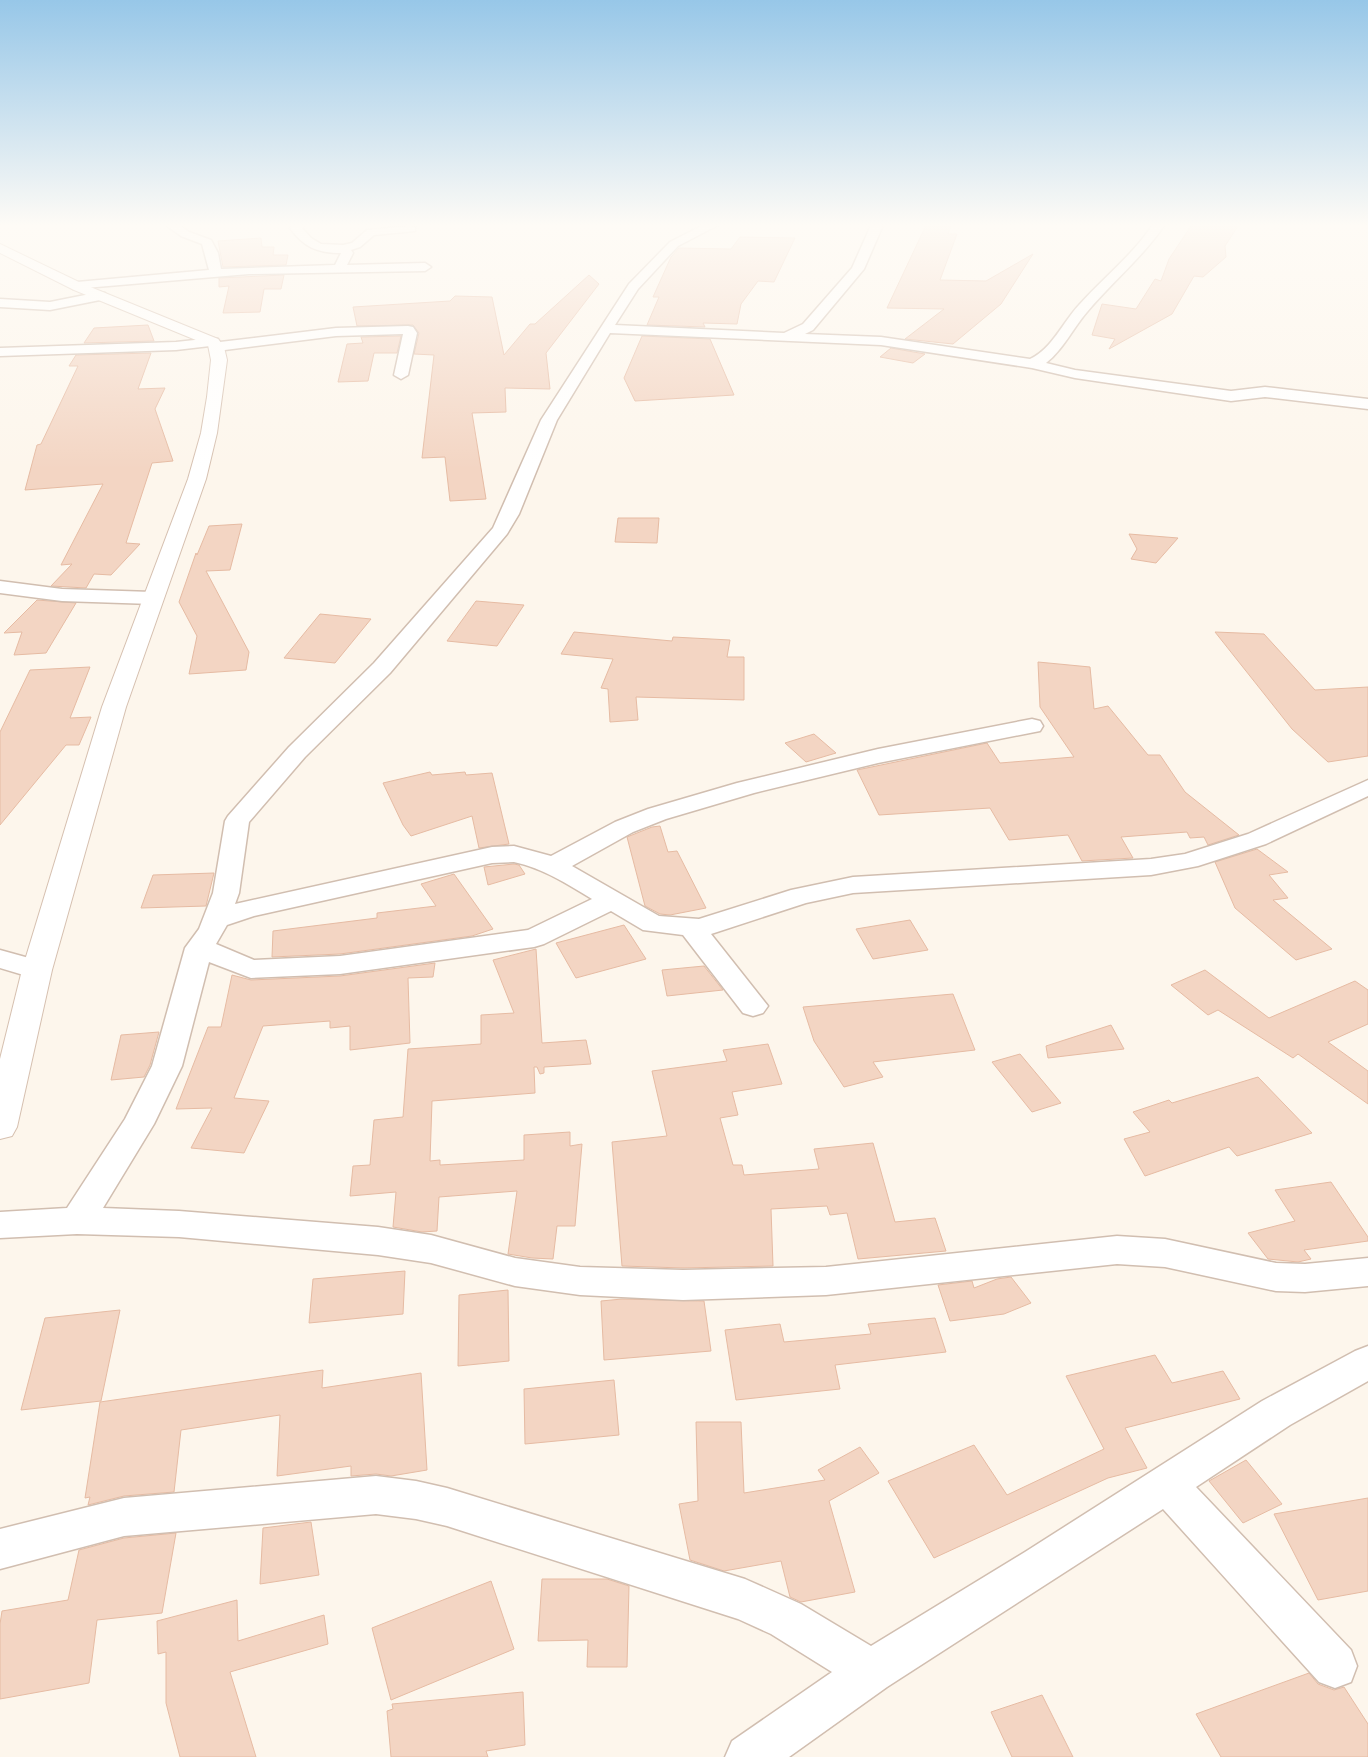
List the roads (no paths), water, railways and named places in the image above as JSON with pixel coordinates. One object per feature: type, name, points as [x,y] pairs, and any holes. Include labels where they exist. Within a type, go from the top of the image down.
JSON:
[{"type":"street","points":[[33,305],[55,305]]},
{"type":"street","points":[[122,305],[215,344]]},
{"type":"street","points":[[77,1221],[138,1124],[167,1066],[199,948],[212,930],[226,893],[237,821],[297,752],[382,668],[500,530],[510,514],[549,420],[621,305]]},
{"type":"street","points":[[786,337],[808,327],[827,305]]},
{"type":"street","points":[[1032,364],[1043,359],[1086,305]]},
{"type":"street","points":[[606,329],[880,341],[1032,364],[1075,374],[1231,396],[1265,392],[1368,404]]},
{"type":"street","points":[[0,352],[110,346],[215,344],[336,332],[408,330],[410,333],[408,346],[401,375]]},
{"type":"street","points":[[0,1127],[37,970],[114,707],[152,598],[197,479],[209,433],[219,360],[215,344]]},
{"type":"street","points":[[0,587],[62,595],[152,598]]},
{"type":"street","points":[[552,866],[624,827],[657,814],[746,788],[868,758],[1032,726]]},
{"type":"street","points":[[215,920],[247,909],[492,855],[514,854],[537,859],[552,866],[653,924],[692,928],[720,923],[800,896],[852,885],[908,880],[1151,867],[1189,861],[1257,839],[1368,787]]},
{"type":"street","points":[[199,948],[251,969],[340,964],[534,938],[611,900]]},
{"type":"street","points":[[692,928],[753,1006]]},
{"type":"street","points":[[0,959],[37,970]]},
{"type":"street","points":[[0,1226],[77,1221],[179,1224],[378,1241],[432,1248],[515,1272],[580,1281],[682,1285],[826,1281],[1117,1250],[1165,1253],[1276,1277],[1306,1278],[1368,1272]]},
{"type":"street","points":[[748,1757],[816,1712],[871,1671],[1040,1566],[1276,1413],[1368,1362]]},
{"type":"street","points":[[1167,1484],[1335,1666]]},
{"type":"street","points":[[0,1549],[124,1517],[376,1495],[416,1500],[447,1507],[745,1600],[786,1619],[871,1671]]}]
